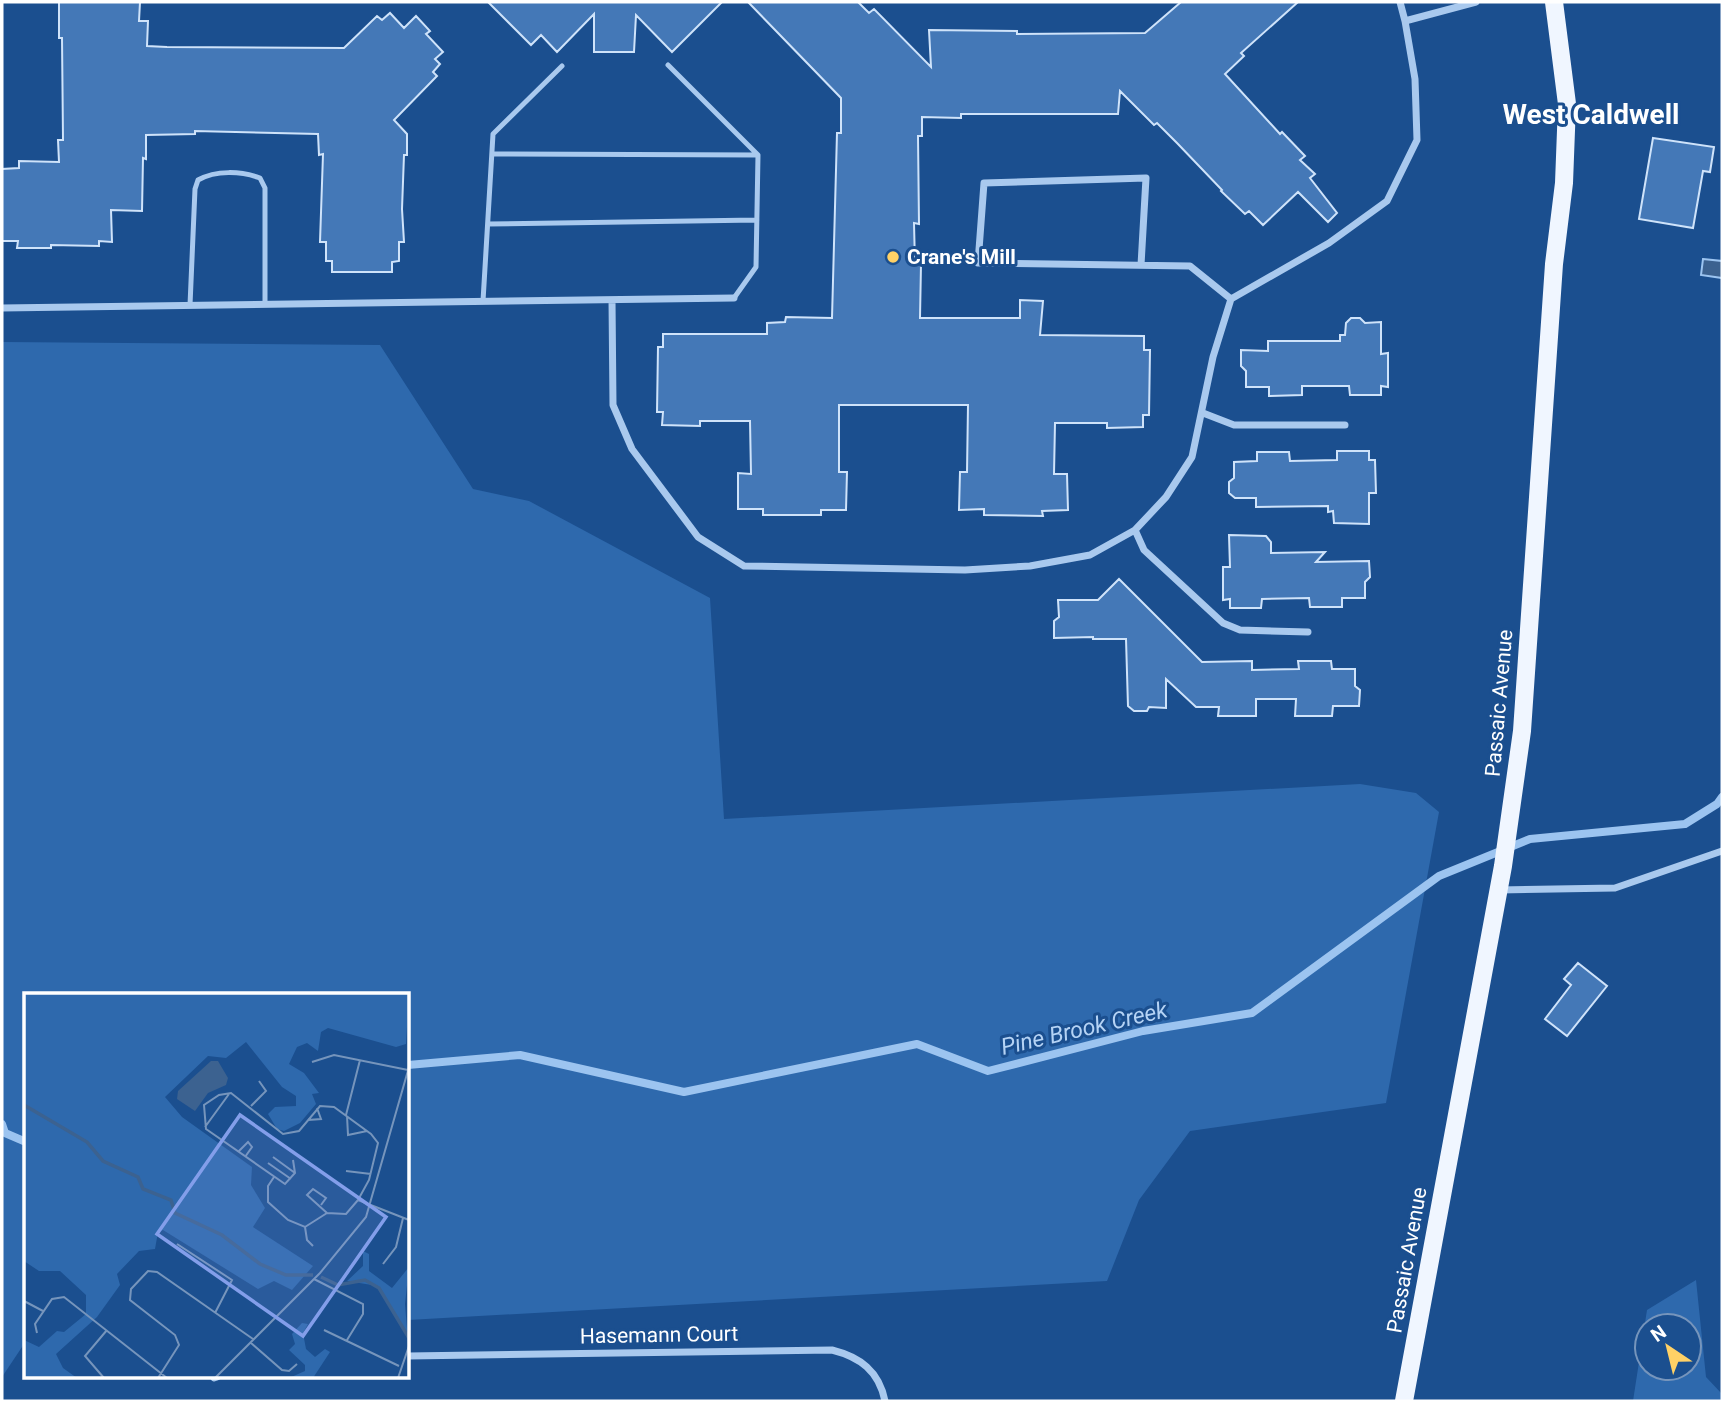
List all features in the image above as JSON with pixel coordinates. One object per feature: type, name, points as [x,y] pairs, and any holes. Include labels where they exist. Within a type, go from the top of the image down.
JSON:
[{"type":"main road","name":"Passaic Avenue","points":[[1404,1401],[1503,866],[1522,731],[1546,360],[1564,183],[1567,104],[1554,2]]},
{"type":"street","points":[[611,300],[613,405],[632,449],[698,537],[744,566],[965,570],[1030,566],[1090,555],[1135,530],[1166,497],[1192,457],[1213,357],[1230,299],[1329,243],[1387,201],[1417,140],[1415,79],[1401,2]]},
{"type":"street","points":[[1405,21],[1476,2]]},
{"type":"street","points":[[1141,265],[1146,178],[984,183],[978,263],[1190,266],[1230,299]]},
{"type":"street","points":[[2,308],[734,298]]},
{"type":"street","points":[[1203,413],[1234,425],[1345,425]]},
{"type":"street","points":[[1135,530],[1144,550],[1223,623],[1240,630],[1308,632]]},
{"type":"street","points":[[1498,890],[1615,888],[1722,851]]},
{"type":"street","name":"Hasemann Court","points":[[410,1356],[832,1350],[849,1355],[875,1374],[885,1401]]},
{"type":"lane","points":[[668,65],[758,155],[756,267],[734,298]]},
{"type":"lane","points":[[483,301],[493,134],[562,66]]},
{"type":"lane","points":[[492,154],[758,155]]},
{"type":"lane","points":[[190,305],[195,189],[198,180],[210,173],[248,174],[260,178],[265,188],[265,304]]},
{"type":"lane","points":[[488,224],[757,220]]},
{"type":"shaded area","points":[[1703,259],[1722,261],[1722,278],[1701,275]]},
{"type":"shaded area","points":[[2,342],[380,345],[473,489],[529,501],[710,598],[724,819],[1360,784],[1416,793],[1439,812],[1386,1103],[1190,1131],[1139,1200],[1107,1281],[410,1320],[410,993],[24,993],[24,1344],[2,1377]]},
{"type":"shaded area","points":[[1696,1280],[1699,1312],[1647,1310]]},
{"type":"shaded area","points":[[1703,1348],[1706,1377],[1722,1394],[1722,1401],[1633,1401],[1636,1382],[1703,1382]]},
{"type":"building","points":[[59,2],[140,2],[139,21],[148,21],[147,46],[167,47],[344,48],[377,16],[382,20],[390,13],[404,28],[416,16],[430,31],[426,34],[443,52],[435,59],[440,64],[433,72],[437,76],[394,120],[407,134],[407,155],[404,155],[402,209],[404,242],[399,242],[399,261],[392,262],[392,272],[332,272],[332,261],[326,261],[326,242],[320,242],[323,154],[319,155],[318,134],[195,131],[195,134],[146,135],[142,211],[111,210],[112,242],[99,241],[99,246],[51,245],[51,248],[17,248],[18,241],[2,241],[2,169],[19,168],[19,161],[59,162],[58,140],[63,140]]},
{"type":"building","points":[[488,2],[722,2],[672,52],[636,15],[634,52],[594,52],[594,14],[557,52],[541,35],[531,45]]},
{"type":"building","name":"Crane's Mill","points":[[748,2],[858,2],[869,13],[874,9],[931,67],[929,30],[1017,31],[1017,34],[1145,33],[1181,2],[1298,2],[1241,53],[1244,56],[1225,74],[1280,134],[1282,132],[1305,156],[1300,160],[1315,174],[1310,178],[1337,213],[1328,222],[1298,192],[1263,225],[1249,211],[1245,214],[1157,123],[1154,125],[1120,91],[1118,114],[961,114],[961,118],[922,117],[922,136],[918,136],[919,224],[914,223],[915,264],[921,264],[920,318],[1020,318],[1020,300],[1043,301],[1040,335],[1144,336],[1144,350],[1150,350],[1149,415],[1143,415],[1143,427],[1107,428],[1107,423],[1055,423],[1054,474],[1067,474],[1068,510],[1042,511],[1043,516],[984,515],[984,509],[959,510],[960,472],[967,472],[968,405],[839,405],[839,472],[847,472],[846,510],[821,510],[821,515],[763,515],[763,509],[738,509],[738,473],[751,474],[750,421],[700,421],[700,426],[662,425],[663,412],[657,412],[658,347],[663,347],[663,334],[767,334],[767,323],[785,322],[786,317],[832,318],[837,133],[841,133],[841,98]]},
{"type":"building","points":[[1653,138],[1714,147],[1710,172],[1703,171],[1693,228],[1639,219]]},
{"type":"building","points":[[1351,318],[1360,318],[1365,323],[1381,322],[1381,354],[1388,353],[1388,387],[1381,386],[1381,395],[1350,395],[1349,386],[1302,386],[1302,395],[1269,396],[1269,387],[1246,387],[1246,371],[1241,366],[1241,350],[1268,351],[1268,341],[1340,341],[1340,335],[1345,335],[1346,323]]},
{"type":"building","points":[[1337,451],[1369,451],[1369,460],[1375,460],[1376,493],[1369,493],[1369,524],[1334,523],[1333,511],[1328,512],[1328,506],[1256,507],[1256,498],[1235,498],[1229,493],[1229,482],[1234,478],[1234,462],[1257,461],[1257,452],[1289,452],[1290,461],[1337,460]]},
{"type":"building","points":[[1229,535],[1266,536],[1271,542],[1271,553],[1325,552],[1316,562],[1369,561],[1370,577],[1365,582],[1365,598],[1342,598],[1342,607],[1310,607],[1309,598],[1262,599],[1261,608],[1230,608],[1230,599],[1223,600],[1223,567],[1230,567]]},
{"type":"building","points":[[1119,579],[1202,662],[1252,661],[1252,670],[1299,669],[1298,661],[1331,661],[1332,669],[1355,669],[1355,686],[1360,690],[1359,706],[1333,706],[1332,716],[1295,716],[1296,699],[1256,699],[1256,716],[1218,716],[1219,707],[1196,707],[1166,679],[1166,708],[1149,707],[1147,711],[1134,711],[1128,706],[1126,639],[1054,638],[1054,621],[1059,617],[1058,600],[1098,600]]},
{"type":"building","points":[[1578,963],[1607,986],[1567,1036],[1545,1019],[1571,985],[1564,979]]},
{"type":"waterway","name":"Pine Brook Creek","points":[[410,1065],[520,1055],[684,1092],[917,1044],[988,1071],[1143,1031],[1252,1013],[1439,876],[1530,839],[1685,824],[1717,804],[1722,797]]},
{"type":"waterway","name":"Pine Brook Creek","points":[[2,1124],[5,1133],[24,1141]]},
{"type":"place","name":"Crane's Mill","points":[[893,257]]},
{"type":"district","name":"West Caldwell","points":[[1591,114]]}]
